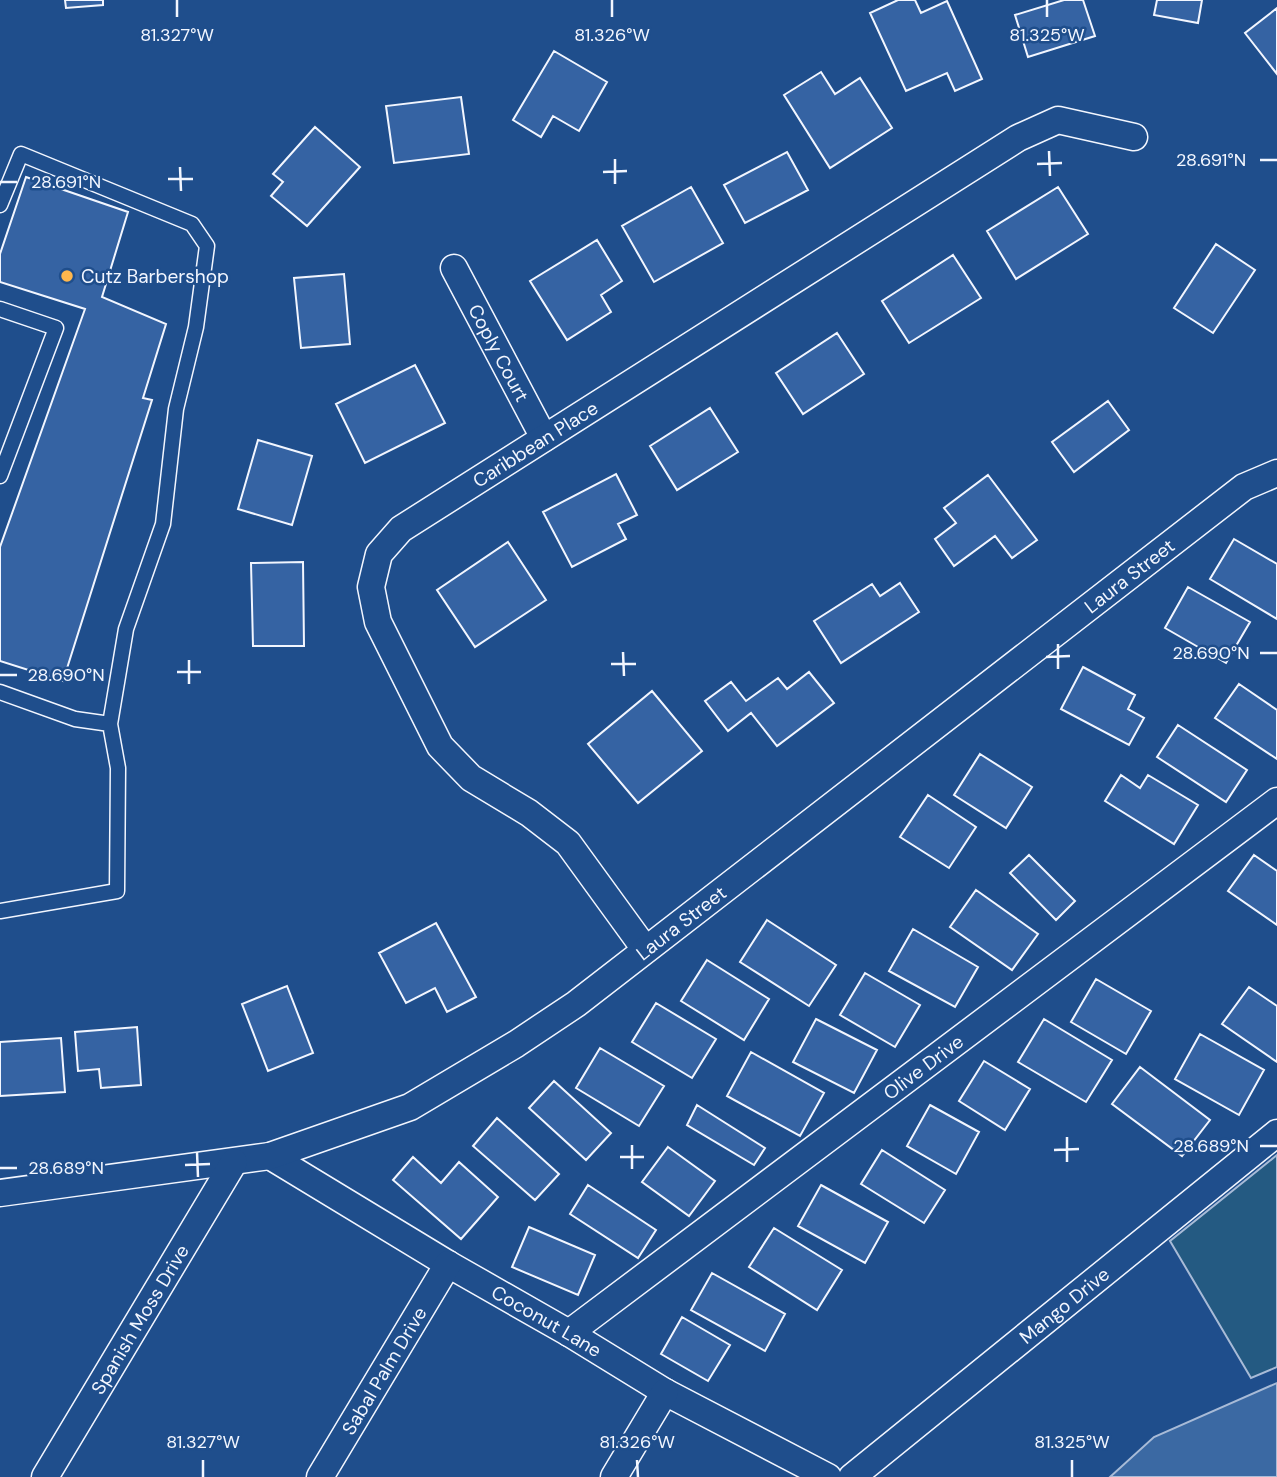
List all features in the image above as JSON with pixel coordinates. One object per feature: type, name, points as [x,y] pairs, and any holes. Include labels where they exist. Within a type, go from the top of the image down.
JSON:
[{"type":"street","name":"Caribbean Place","points":[[645,949],[568,843],[529,813],[471,778],[440,746],[379,622],[371,587],[379,554],[401,528],[1018,138],[1058,120],[1134,136]]},
{"type":"street","name":"Coply Court","points":[[454,268],[544,438]]},
{"type":"street","name":"Laura Street","points":[[0,1193],[270,1156],[410,1107],[516,1044],[576,1004],[1244,487],[1277,473]]},
{"type":"street","name":"Olive Drive","points":[[569,1333],[1277,801]]},
{"type":"street","name":"Mango Drive","points":[[852,1477],[1277,1133]]},
{"type":"street","name":"Coconut Lane","points":[[270,1156],[665,1392],[828,1477]]},
{"type":"street","name":"Spanish Moss Drive","points":[[45,1477],[234,1163]]},
{"type":"street","name":"Sabal Palm Drive","points":[[320,1477],[448,1264]]},
{"type":"street","points":[[614,1477],[665,1392]]},
{"type":"lane","points":[[0,205],[21,154],[192,223],[207,246],[196,327],[176,409],[163,524],[126,629],[110,724],[118,768],[117,891],[0,911]]},
{"type":"lane","points":[[0,309],[56,328],[0,476]]},
{"type":"lane","points":[[0,692],[75,719],[110,724]]},
{"type":"shaded area","points":[[1277,1155],[1277,1367],[1251,1378],[1170,1241]]},
{"type":"shaded area","points":[[1277,1383],[1277,1477],[1110,1477],[1154,1437]]},
{"type":"building","points":[[65,0],[103,0],[103,5],[66,8]]},
{"type":"building","points":[[898,0],[915,0],[921,13],[947,1],[982,79],[955,91],[947,73],[906,91],[870,13]]},
{"type":"building","points":[[1064,0],[1083,0],[1095,36],[1028,57],[1015,15]]},
{"type":"building","points":[[1157,0],[1202,0],[1198,23],[1154,15]]},
{"type":"building","points":[[1277,8],[1277,74],[1245,33]]},
{"type":"building","points":[[554,51],[607,82],[579,131],[553,116],[541,137],[513,120]]},
{"type":"building","points":[[821,72],[835,94],[860,78],[892,128],[830,168],[784,95]]},
{"type":"building","points":[[461,97],[469,154],[394,163],[386,106]]},
{"type":"building","points":[[315,127],[360,167],[307,226],[271,196],[283,182],[273,174]]},
{"type":"building","points":[[787,152],[808,190],[745,223],[724,185]]},
{"type":"building","points":[[26,177],[128,212],[102,297],[166,324],[143,398],[152,400],[63,681],[0,661],[0,547],[85,309],[0,282],[0,254]]},
{"type":"building","points":[[691,187],[723,243],[654,282],[622,226]]},
{"type":"building","points":[[1058,187],[1088,234],[1016,279],[987,231]]},
{"type":"building","points":[[597,240],[622,281],[601,295],[611,312],[567,340],[530,281]]},
{"type":"building","points":[[1216,244],[1255,270],[1213,333],[1174,308]]},
{"type":"building","points":[[953,255],[981,298],[909,343],[882,301]]},
{"type":"building","points":[[344,274],[350,344],[301,348],[294,278]]},
{"type":"building","points":[[837,333],[864,374],[803,414],[776,373]]},
{"type":"building","points":[[415,365],[445,423],[365,463],[336,404]]},
{"type":"building","points":[[1108,401],[1129,430],[1074,472],[1052,442]]},
{"type":"building","points":[[710,408],[738,452],[677,490],[650,446]]},
{"type":"building","points":[[258,440],[312,456],[292,525],[238,509]]},
{"type":"building","points":[[616,474],[637,515],[618,524],[626,539],[572,567],[543,512]]},
{"type":"building","points":[[988,475],[1037,540],[1012,558],[995,536],[954,566],[935,539],[956,523],[944,508]]},
{"type":"building","points":[[1234,539],[1277,564],[1277,619],[1210,579]]},
{"type":"building","points":[[508,542],[546,600],[475,647],[437,590]]},
{"type":"building","points":[[303,562],[304,646],[253,646],[251,563]]},
{"type":"building","points":[[900,583],[919,612],[841,663],[814,621],[872,584],[880,596]]},
{"type":"building","points":[[1188,587],[1250,622],[1226,663],[1165,628]]},
{"type":"building","points":[[1083,667],[1135,695],[1128,709],[1144,718],[1129,745],[1061,709]]},
{"type":"building","points":[[809,672],[834,703],[777,746],[751,713],[728,731],[705,701],[731,682],[746,701],[778,678],[787,689]]},
{"type":"building","points":[[1239,684],[1277,710],[1277,759],[1215,718]]},
{"type":"building","points":[[652,691],[702,751],[638,803],[588,744]]},
{"type":"building","points":[[1178,725],[1247,770],[1226,802],[1157,757]]},
{"type":"building","points":[[980,754],[1032,787],[1006,828],[954,795]]},
{"type":"building","points":[[1121,775],[1140,788],[1148,775],[1198,805],[1174,844],[1105,801]]},
{"type":"building","points":[[928,795],[976,827],[949,868],[900,837]]},
{"type":"building","points":[[1029,855],[1075,901],[1056,920],[1010,873]]},
{"type":"building","points":[[1254,855],[1277,871],[1277,925],[1228,891]]},
{"type":"building","points":[[976,890],[1038,934],[1012,970],[950,927]]},
{"type":"building","points":[[767,920],[836,965],[809,1006],[740,962]]},
{"type":"building","points":[[436,923],[476,997],[447,1012],[435,988],[406,1003],[379,953]]},
{"type":"building","points":[[913,929],[978,967],[955,1007],[889,971]]},
{"type":"building","points":[[707,960],[769,999],[744,1040],[681,1001]]},
{"type":"building","points":[[865,973],[920,1005],[895,1047],[840,1015]]},
{"type":"building","points":[[1096,979],[1151,1011],[1126,1054],[1071,1022]]},
{"type":"building","points":[[287,986],[313,1053],[268,1071],[242,1004]]},
{"type":"building","points":[[1249,987],[1277,1006],[1277,1062],[1222,1024]]},
{"type":"building","points":[[656,1003],[716,1039],[692,1078],[632,1042]]},
{"type":"building","points":[[816,1019],[877,1050],[854,1093],[793,1062]]},
{"type":"building","points":[[1044,1019],[1112,1060],[1086,1102],[1018,1062]]},
{"type":"building","points":[[137,1027],[141,1085],[101,1088],[99,1069],[78,1071],[75,1032]]},
{"type":"building","points":[[1200,1034],[1264,1070],[1239,1115],[1175,1079]]},
{"type":"building","points":[[61,1038],[65,1092],[0,1096],[0,1042]]},
{"type":"building","points":[[600,1048],[664,1086],[639,1126],[576,1088]]},
{"type":"building","points":[[751,1052],[824,1093],[800,1136],[727,1096]]},
{"type":"building","points":[[984,1061],[1030,1089],[1005,1130],[959,1101]]},
{"type":"building","points":[[1140,1067],[1210,1120],[1182,1156],[1112,1104]]},
{"type":"building","points":[[554,1081],[611,1133],[586,1160],[529,1108]]},
{"type":"building","points":[[697,1105],[765,1148],[754,1165],[687,1125]]},
{"type":"building","points":[[930,1105],[979,1132],[956,1174],[907,1146]]},
{"type":"building","points":[[497,1118],[559,1174],[535,1200],[473,1146]]},
{"type":"building","points":[[668,1147],[715,1181],[689,1216],[642,1182]]},
{"type":"building","points":[[882,1150],[945,1190],[924,1223],[861,1184]]},
{"type":"building","points":[[413,1157],[441,1183],[459,1162],[498,1197],[461,1239],[393,1180]]},
{"type":"building","points":[[588,1185],[656,1230],[638,1258],[570,1214]]},
{"type":"building","points":[[821,1185],[888,1222],[865,1263],[798,1226]]},
{"type":"building","points":[[529,1227],[595,1255],[578,1295],[512,1267]]},
{"type":"building","points":[[774,1228],[842,1270],[817,1310],[749,1267]]},
{"type":"building","points":[[712,1273],[785,1314],[765,1351],[691,1310]]},
{"type":"building","points":[[682,1317],[730,1345],[708,1381],[661,1354]]},
{"type":"place","name":"Cutz Barbershop","points":[[67,276]]}]
